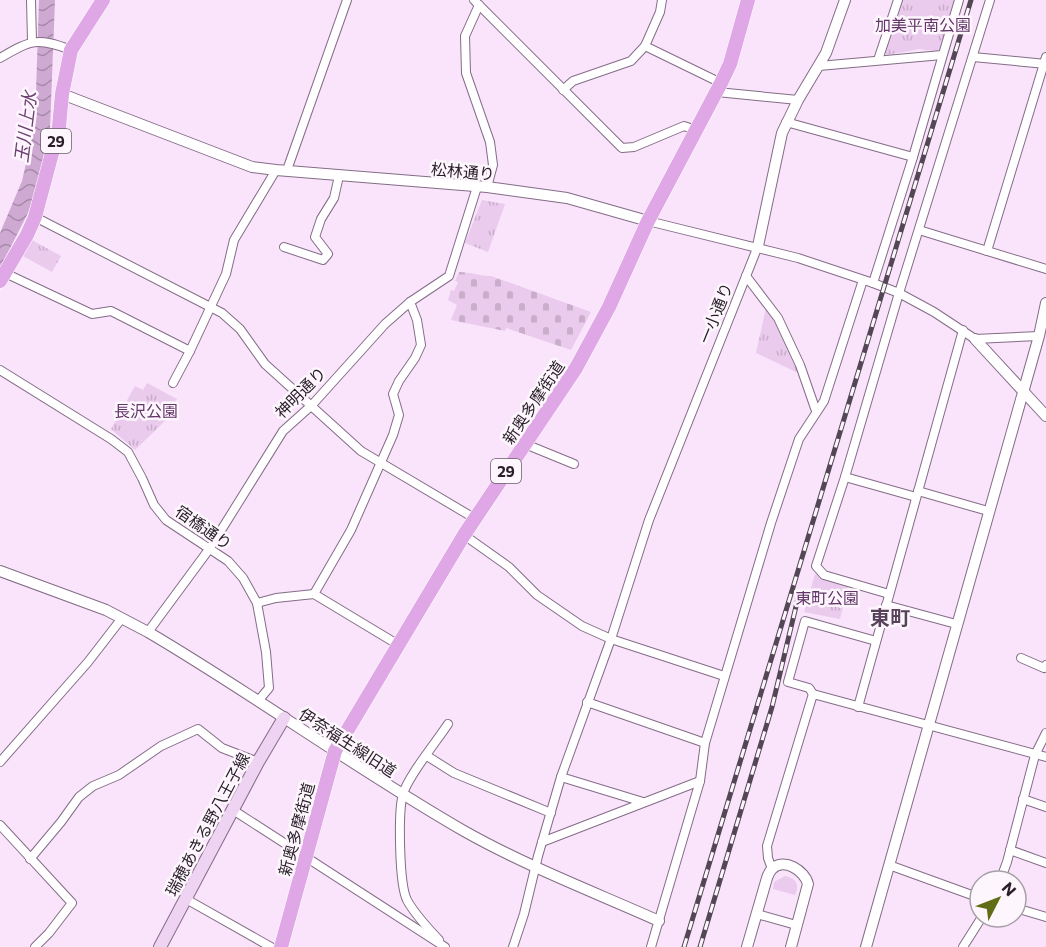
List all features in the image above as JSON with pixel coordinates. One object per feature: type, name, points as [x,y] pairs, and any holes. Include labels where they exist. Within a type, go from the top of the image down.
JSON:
[{"type":"main road","name":"29","points":[[2,277],[27,235],[34,217],[59,127],[62,94],[71,50],[103,0]]},
{"type":"main road","name":"新奥多摩街道","points":[[281,947],[335,751],[474,518],[576,368],[609,306],[648,221],[719,87],[729,64],[748,0]]},
{"type":"main road","name":"瑞穂あきる野八王子線","points":[[160,947],[232,810],[284,718]]},
{"type":"street","points":[[31,0],[35,41]]},
{"type":"street","points":[[173,383],[226,274],[234,240],[282,170],[347,0]]},
{"type":"street","points":[[563,90],[573,81],[631,61],[645,46],[660,12],[662,0]]},
{"type":"street","name":"一小通り","points":[[513,947],[561,777],[611,639],[649,520],[758,246],[782,133],[798,100],[826,53],[845,0]]},
{"type":"street","points":[[878,60],[898,0]]},
{"type":"street","points":[[873,283],[913,158],[959,0]]},
{"type":"street","points":[[889,594],[824,575],[816,566],[990,0]]},
{"type":"street","points":[[476,2],[622,148],[634,147],[684,126],[696,130]]},
{"type":"street","name":"神明通り","points":[[148,632],[210,548],[283,431],[312,405],[385,324],[410,302],[449,276],[482,187],[493,165],[490,142],[466,74],[465,36],[476,2]]},
{"type":"street","points":[[0,58],[35,41],[55,44],[71,50]]},
{"type":"street","points":[[645,46],[719,87],[798,100]]},
{"type":"street","points":[[819,66],[942,56]]},
{"type":"street","points":[[973,57],[1045,62],[987,251]]},
{"type":"street","name":"松林通り","points":[[62,94],[252,166],[339,176],[482,187],[567,198],[648,221],[758,246],[899,293],[975,339]]},
{"type":"street","points":[[786,122],[913,158]]},
{"type":"street","points":[[284,247],[323,260],[328,254],[315,237],[321,219],[334,198],[339,176]]},
{"type":"street","points":[[34,217],[211,307],[232,321],[265,364],[360,451],[474,518]]},
{"type":"street","points":[[919,230],[1046,270]]},
{"type":"street","points":[[746,276],[778,318],[800,365],[816,411]]},
{"type":"street","points":[[2,277],[92,314],[111,311],[190,351]]},
{"type":"street","points":[[651,947],[700,781],[705,743],[724,676],[799,439],[824,400],[863,280]]},
{"type":"street","points":[[314,594],[351,530],[393,435],[399,415],[393,394],[421,345],[417,320],[410,302]]},
{"type":"street","points":[[866,947],[1022,392],[1042,336],[1046,303]]},
{"type":"street","points":[[858,706],[963,330]]},
{"type":"street","points":[[975,339],[1042,336]]},
{"type":"street","points":[[975,339],[1046,416]]},
{"type":"street","name":"宿橋通り","points":[[0,370],[128,452],[154,505],[166,520],[228,561],[243,578],[257,603],[266,652],[269,682],[266,694],[258,701]]},
{"type":"street","points":[[525,444],[574,465]]},
{"type":"street","points":[[845,477],[988,512]]},
{"type":"street","points":[[464,535],[509,567],[537,595],[582,626],[611,639],[724,676]]},
{"type":"street","name":"伊奈福生線旧道","points":[[0,571],[122,618],[148,632],[402,795],[466,833],[536,867],[659,921]]},
{"type":"street","points":[[257,603],[276,598],[314,594],[397,644]]},
{"type":"street","points":[[885,605],[956,624]]},
{"type":"street","points":[[0,762],[88,662],[122,618]]},
{"type":"street","points":[[876,641],[805,621],[788,682],[809,688],[813,694],[1046,757]]},
{"type":"street","points":[[1021,658],[1044,668],[1046,665]]},
{"type":"street","points":[[772,868],[767,846],[813,694]]},
{"type":"street","points":[[587,702],[705,743]]},
{"type":"street","points":[[445,946],[406,898],[399,840],[402,795],[448,723]]},
{"type":"street","points":[[30,859],[79,797],[93,786],[119,775],[161,746],[198,729],[222,748],[258,762]]},
{"type":"street","points":[[1004,869],[1035,755],[1046,733]]},
{"type":"street","points":[[427,756],[454,773],[551,813]]},
{"type":"street","points":[[561,777],[644,802]]},
{"type":"street","points":[[542,842],[700,781]]},
{"type":"street","points":[[1023,799],[1046,807]]},
{"type":"street","points":[[232,810],[445,946]]},
{"type":"street","points":[[0,825],[72,903],[35,947]]},
{"type":"street","points":[[1010,850],[1046,863]]},
{"type":"street","points":[[747,947],[767,878],[772,868],[780,865],[801,870],[808,884],[791,947]]},
{"type":"street","points":[[889,865],[968,894]]},
{"type":"street","points":[[186,899],[271,947]]},
{"type":"street","points":[[406,922],[413,919],[414,910]]},
{"type":"street","points":[[1028,912],[1046,917]]},
{"type":"street","points":[[757,914],[796,925]]},
{"type":"street","points":[[963,947],[974,929]]},
{"type":"green space","name":"加美平南公園","points":[[903,0],[956,0],[942,47],[937,51],[919,49],[887,55],[885,52]]},
{"type":"green space","points":[[482,200],[505,204],[488,252],[465,243]]},
{"type":"green space","points":[[32,240],[61,256],[52,272],[23,256]]},
{"type":"green space","points":[[459,272],[491,276],[591,312],[571,350],[506,328],[505,331],[451,320],[457,305],[448,300],[451,290],[454,291],[458,282],[455,281]]},
{"type":"green space","points":[[766,308],[785,338],[800,374],[756,353]]},
{"type":"green space","name":"長沢公園","points":[[147,383],[177,399],[166,420],[135,450],[111,429],[135,386],[143,390]]},
{"type":"green space","name":"東町公園","points":[[815,574],[849,583],[840,619],[804,612]]},
{"type":"green space","points":[[785,876],[796,882],[795,895],[773,889],[774,882]]},
{"type":"water","points":[[39,0],[55,0],[50,128],[36,190],[28,213],[0,268],[0,233],[22,181],[35,124]]},
{"type":"railway","points":[[684,947],[971,0]]},
{"type":"railway","points":[[700,947],[772,707],[798,598]]},
{"type":"district","name":"東町","points":[[890,617]]},
{"type":"water label","name":"玉川上水","points":[[25,127]]}]
